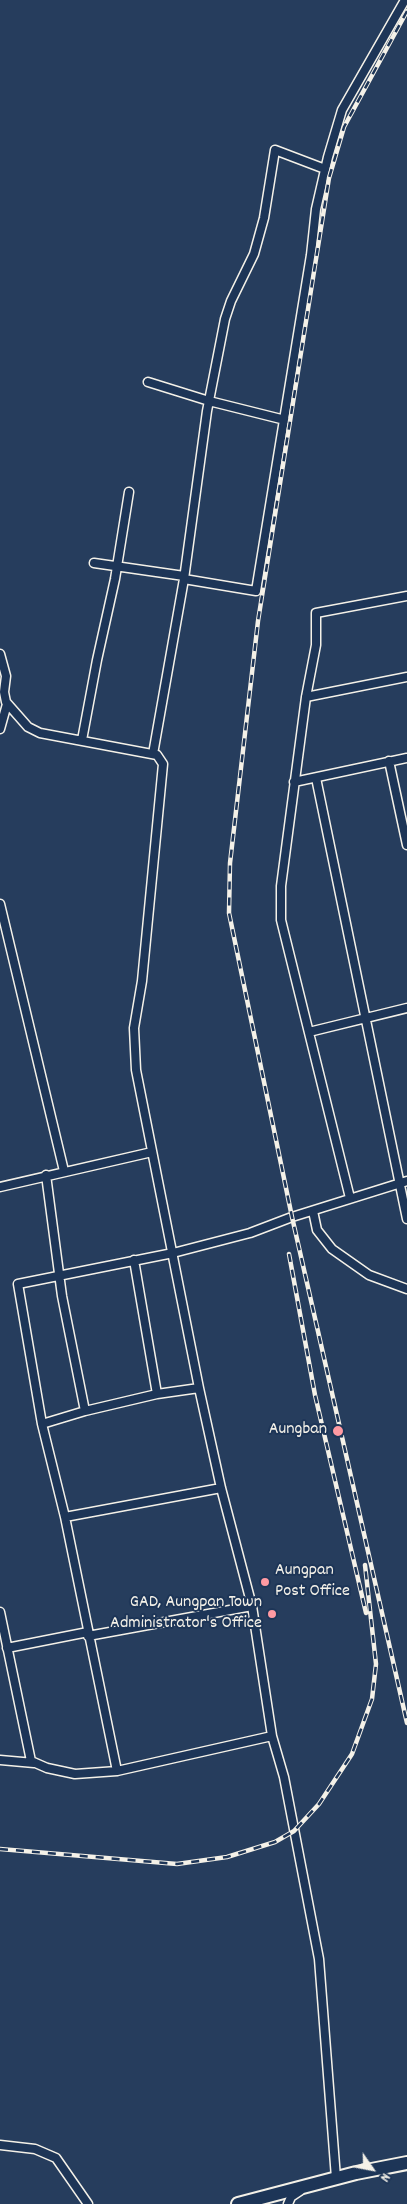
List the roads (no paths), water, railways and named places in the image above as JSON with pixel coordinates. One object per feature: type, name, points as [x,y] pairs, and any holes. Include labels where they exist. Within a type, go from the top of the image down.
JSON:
[{"type":"highway","points":[[239,2204],[336,2178],[407,2163]]},
{"type":"street","points":[[94,563],[184,577],[256,591],[311,255],[316,209],[325,169],[342,110],[405,0]]},
{"type":"street","points":[[153,754],[184,577],[209,401],[228,310],[254,254],[264,218],[275,150],[325,169]]},
{"type":"street","points":[[148,382],[209,401],[285,420]]},
{"type":"street","points":[[82,740],[129,492]]},
{"type":"street","points":[[350,1198],[282,920],[281,886],[306,697],[316,645],[316,613],[407,596]]},
{"type":"street","points":[[0,654],[6,676],[4,692],[7,704],[21,720],[34,730],[157,755],[163,764],[142,981],[134,1028],[136,1070],[199,1388],[252,1606],[272,1736],[284,1777],[320,1959],[336,2178]]},
{"type":"street","points":[[306,697],[407,677]]},
{"type":"street","points":[[0,729],[7,704]]},
{"type":"street","points":[[294,782],[407,758]]},
{"type":"street","points":[[389,761],[407,845]]},
{"type":"street","points":[[316,778],[364,1018],[403,1182],[407,1219]]},
{"type":"street","points":[[0,904],[26,1021],[64,1171]]},
{"type":"street","points":[[309,1032],[407,1008]]},
{"type":"street","points":[[0,1187],[152,1152]]},
{"type":"street","points":[[46,1175],[59,1275],[85,1411]]},
{"type":"street","points":[[117,1771],[65,1517],[42,1424],[18,1284],[173,1253],[250,1233],[313,1210],[403,1182]]},
{"type":"street","points":[[313,1210],[317,1230],[332,1249],[369,1275],[407,1289]]},
{"type":"street","points":[[134,1260],[158,1394]]},
{"type":"street","points":[[42,1424],[85,1411],[158,1394],[199,1388]]},
{"type":"street","points":[[65,1517],[222,1488]]},
{"type":"street","points":[[8,1648],[252,1606]]},
{"type":"street","points":[[0,1612],[31,1761],[58,1772],[75,1774],[117,1771],[272,1736]]},
{"type":"street","points":[[0,1760],[36,1763]]},
{"type":"street","points":[[0,2145],[35,2149],[56,2158],[88,2204]]},
{"type":"street","points":[[288,2204],[291,2197],[310,2185]]},
{"type":"railway","points":[[407,11],[344,127],[329,178],[258,621],[230,863],[229,913],[292,1217],[407,1723]]},
{"type":"railway","points":[[289,1254],[315,1395],[366,1613]]},
{"type":"railway","points":[[0,1849],[177,1864],[227,1857],[275,1842],[294,1831],[319,1804],[352,1754],[372,1699],[376,1664],[365,1565]]},
{"type":"place","name":"Aungban","points":[[338,1431]]},
{"type":"place","name":"Aungpan Post Office","points":[[265,1582]]},
{"type":"place","name":"GAD, Aungpan Town Administrator's Office","points":[[272,1614]]}]
